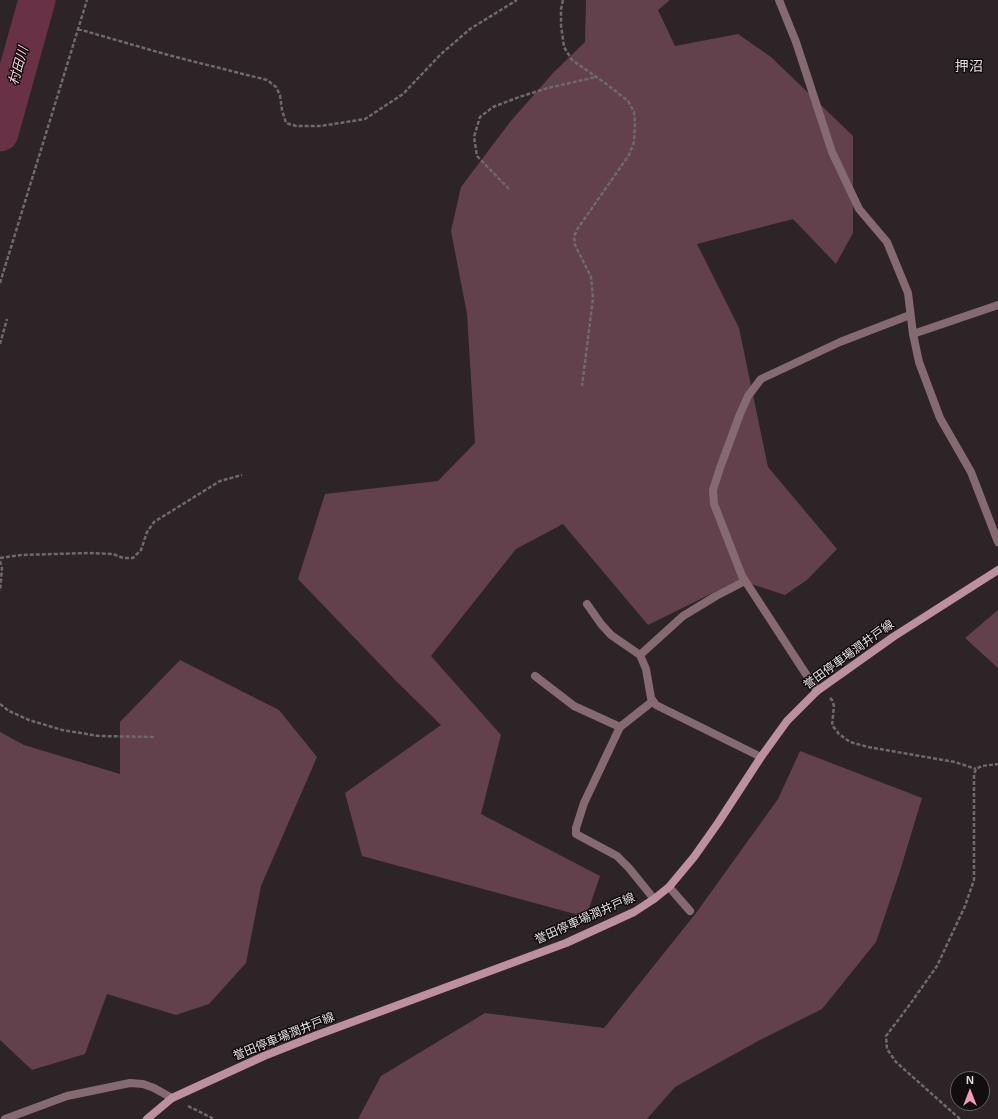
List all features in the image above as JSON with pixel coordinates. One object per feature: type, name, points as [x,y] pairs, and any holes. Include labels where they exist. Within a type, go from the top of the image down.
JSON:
[{"type":"main road","name":"誉田停車場潤井戸線","points":[[147,1119],[172,1098],[264,1056],[566,943],[634,912],[654,899],[694,857],[787,721],[817,691],[892,637],[998,570]]},
{"type":"street","points":[[780,0],[796,42],[832,152],[859,209],[887,242],[908,293],[913,334],[919,362],[940,418],[971,472],[998,542]]},
{"type":"street","points":[[913,334],[998,305]]},
{"type":"street","points":[[817,691],[742,576],[714,504],[713,490],[748,396],[761,379],[840,342],[910,315]]},
{"type":"street","points":[[640,655],[683,616],[745,581]]},
{"type":"street","points":[[587,604],[611,635],[640,655],[646,669],[651,698],[656,705],[761,757]]},
{"type":"street","points":[[535,676],[574,706],[620,727]]},
{"type":"street","points":[[653,701],[620,727],[584,803],[576,828],[576,834],[617,856],[629,868],[654,899]]},
{"type":"street","points":[[668,886],[690,911]]},
{"type":"street","points":[[5,1119],[67,1096],[130,1083],[143,1084],[172,1098]]},
{"type":"path","points":[[0,283],[87,0]]},
{"type":"path","points":[[78,29],[168,55],[267,80],[276,87],[280,95],[286,123],[296,126],[321,126],[365,119],[403,94],[441,54],[470,29],[517,0]]},
{"type":"path","points":[[563,0],[561,8],[561,24],[564,47],[572,60],[596,76],[628,101],[634,112],[635,129],[634,142],[629,154],[574,236],[575,245],[591,277],[593,298],[582,386]]},
{"type":"path","points":[[509,189],[477,156],[474,136],[480,117],[493,107],[519,97],[596,76]]},
{"type":"path","points":[[0,344],[7,319]]},
{"type":"path","points":[[0,591],[2,568],[0,560],[21,555],[88,553],[113,554],[124,558],[133,558],[141,550],[147,532],[154,522],[220,482],[242,475]]},
{"type":"path","points":[[817,691],[832,700],[834,711],[832,725],[839,734],[850,742],[868,747],[955,762],[976,769],[988,765],[998,764]]},
{"type":"path","points":[[0,704],[9,711],[28,720],[62,730],[99,736],[154,737]]},
{"type":"path","points":[[960,1119],[896,1062],[887,1049],[885,1042],[886,1036],[937,966],[965,906],[974,880],[973,781],[976,769]]},
{"type":"path","points":[[172,1098],[214,1119]]},
{"type":"shaded area","points":[[586,0],[670,0],[658,10],[675,46],[738,34],[771,57],[853,136],[853,233],[836,264],[793,219],[697,244],[739,328],[768,467],[837,549],[807,580],[785,595],[739,580],[648,625],[563,524],[516,549],[431,656],[501,735],[481,814],[600,876],[586,917],[362,856],[345,793],[441,725],[395,680],[298,579],[325,494],[438,481],[475,443],[467,314],[451,231],[461,187],[510,122],[553,73],[585,42]]},
{"type":"shaded area","points":[[998,610],[998,668],[965,638]]},
{"type":"shaded area","points":[[180,660],[279,710],[317,757],[261,886],[246,963],[209,1004],[176,1015],[107,994],[85,1054],[32,1070],[0,1040],[0,732],[24,745],[120,774],[120,722]]},
{"type":"shaded area","points":[[800,751],[922,798],[900,871],[876,942],[822,1009],[758,1041],[675,1087],[647,1119],[358,1119],[381,1076],[485,1013],[604,1028],[696,913],[778,799]]},
{"type":"waterway","name":"村田川","points":[[0,133],[37,0]]},
{"type":"district","name":"押沼","points":[[969,67]]}]
